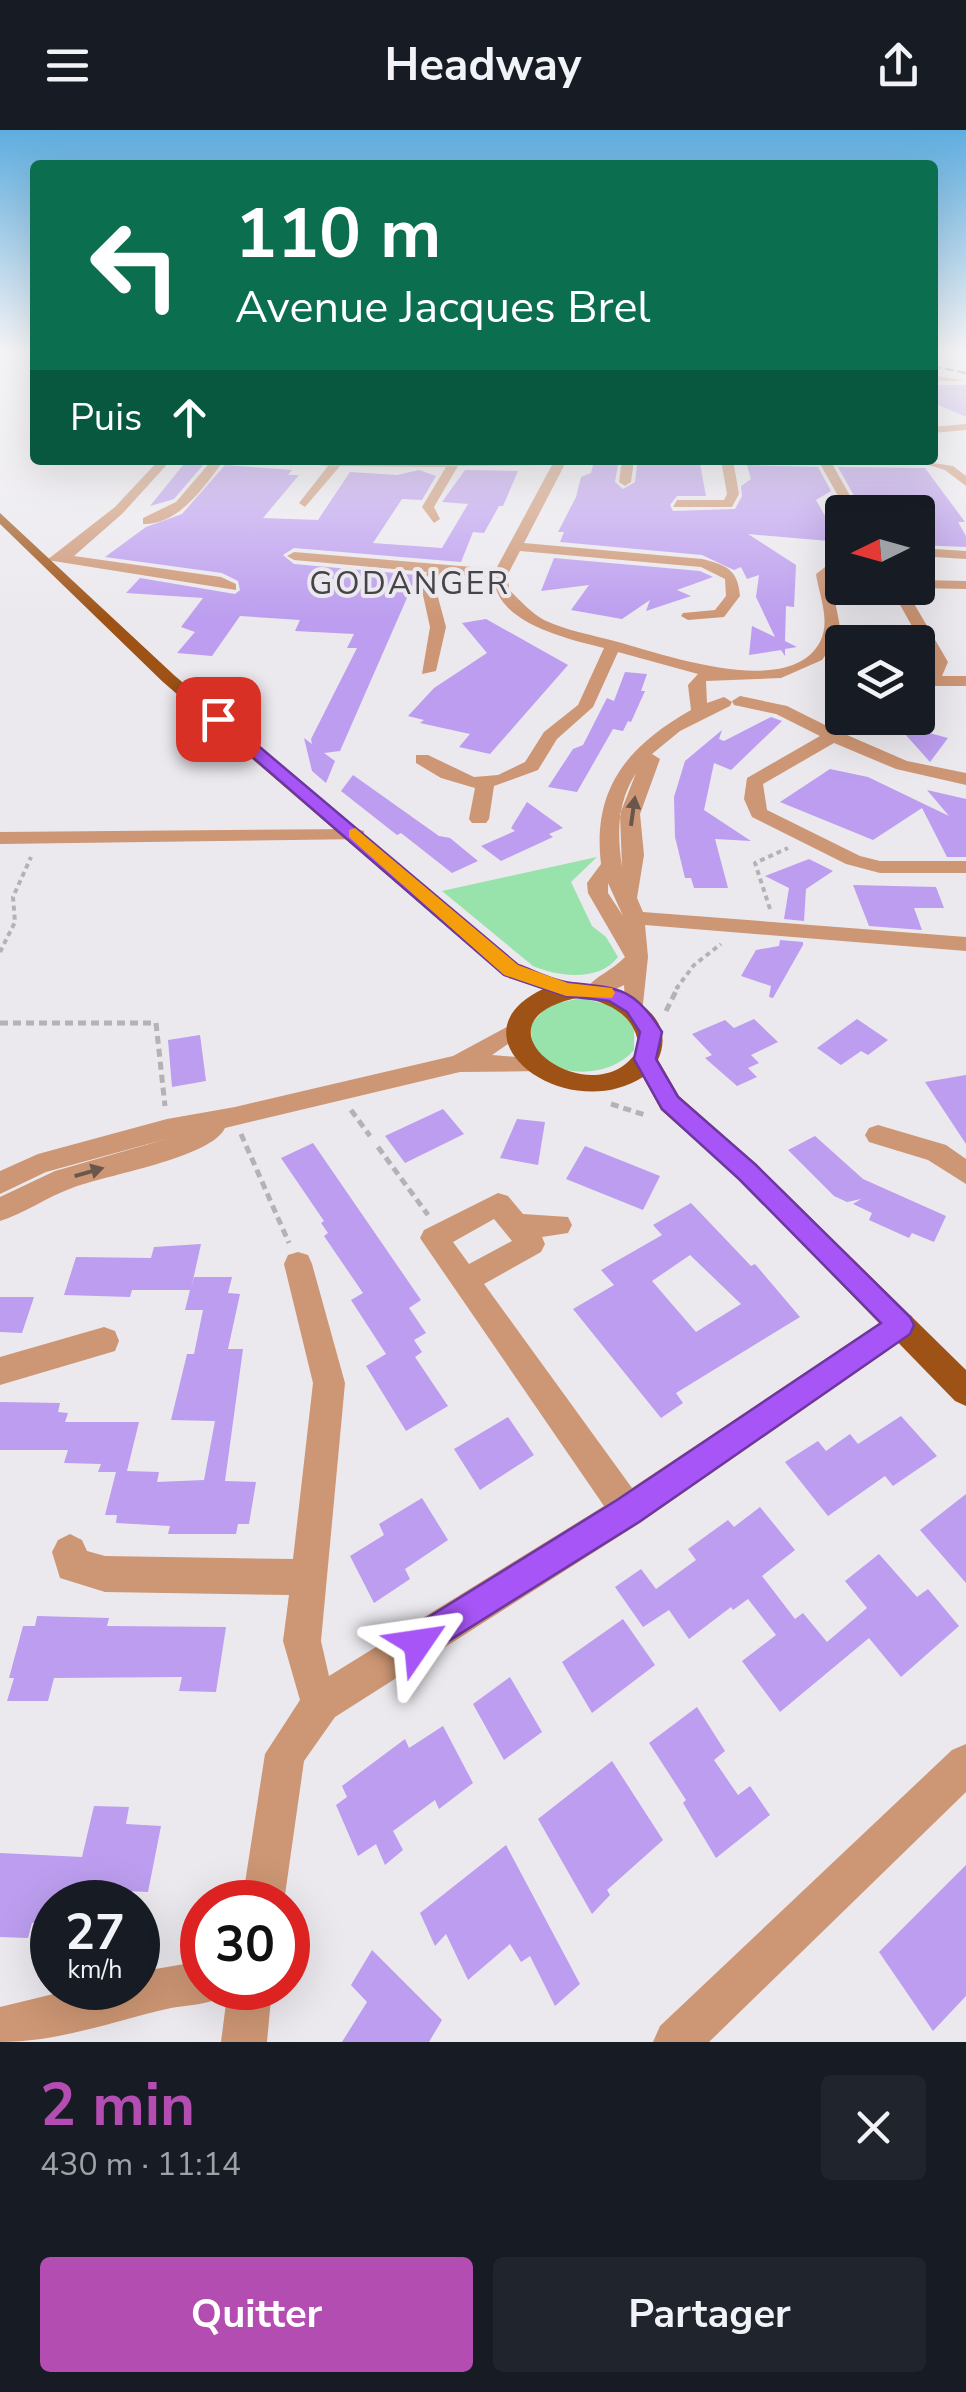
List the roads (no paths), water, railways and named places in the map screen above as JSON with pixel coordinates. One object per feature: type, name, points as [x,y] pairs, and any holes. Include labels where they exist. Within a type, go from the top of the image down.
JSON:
[{"type":"main road","points":[[0,517],[56,560],[169,679],[356,834],[511,970],[566,990]]},
{"type":"main road","points":[[511,970],[522,1054],[532,1065],[568,1082],[610,1081],[670,1103]]},
{"type":"main road","points":[[520,1021],[541,997],[566,990],[596,990],[634,1007],[651,1032],[645,1059],[610,1081]]},
{"type":"main road","points":[[645,1059],[670,1103],[748,1172],[963,1384]]},
{"type":"street","points":[[56,560],[119,510],[160,465]]},
{"type":"street","points":[[148,521],[172,513],[190,500],[214,465]]},
{"type":"street","points":[[305,503],[335,465]]},
{"type":"street","points":[[434,519],[428,507],[454,465]]},
{"type":"street","points":[[557,465],[501,574],[502,591],[535,621],[562,633],[681,666],[714,673],[773,676],[793,670],[824,651],[832,628],[828,605]]},
{"type":"street","points":[[625,482],[627,465]]},
{"type":"street","points":[[677,504],[728,504],[733,494],[728,465]]},
{"type":"street","points":[[827,465],[843,495]]},
{"type":"street","points":[[938,465],[950,468],[966,482]]},
{"type":"street","points":[[514,546],[702,563],[722,569],[732,578],[734,596],[719,614],[688,616]]},
{"type":"street","points":[[935,553],[966,555]]},
{"type":"street","points":[[294,556],[501,574]]},
{"type":"street","points":[[56,560],[221,581],[231,587]]},
{"type":"street","points":[[428,670],[438,627],[428,586],[435,568]]},
{"type":"street","points":[[935,584],[966,585]]},
{"type":"street","points":[[422,759],[447,774],[472,782],[502,780],[532,766],[550,736],[585,707],[613,645]]},
{"type":"street","points":[[681,666],[698,687],[732,701],[781,710]]},
{"type":"street","points":[[698,687],[714,673]]},
{"type":"street","points":[[742,676],[781,710],[833,736],[902,765],[966,779]]},
{"type":"street","points":[[631,907],[611,865],[608,821],[628,766],[700,712],[757,689],[773,676]]},
{"type":"street","points":[[935,684],[966,682]]},
{"type":"street","points":[[698,687],[700,712]]},
{"type":"street","points":[[634,1007],[637,957],[631,907],[634,855],[630,814],[645,769],[668,734]]},
{"type":"street","points":[[833,736],[754,782],[753,799],[759,812],[853,860],[880,867],[966,868]]},
{"type":"street","points":[[479,819],[486,781]]},
{"type":"street","points":[[0,838],[356,834]]},
{"type":"street","points":[[611,865],[597,883],[598,893],[637,957]]},
{"type":"street","points":[[631,907],[775,926],[966,944]]},
{"type":"street","points":[[596,990],[620,976],[637,957]]},
{"type":"street","points":[[460,1063],[520,1021]]},
{"type":"street","points":[[0,1183],[38,1164],[110,1144],[460,1063],[532,1065]]},
{"type":"street","points":[[0,1210],[65,1180],[170,1150],[234,1117]]},
{"type":"street","points":[[878,1135],[937,1152],[966,1173]]},
{"type":"street","points":[[465,1280],[531,1244],[498,1204],[434,1238],[628,1511]]},
{"type":"street","points":[[516,1226],[558,1225]]},
{"type":"street","points":[[298,1264],[329,1384],[302,1640],[313,1686],[322,1704]]},
{"type":"street","points":[[266,1880],[286,1754],[322,1704],[628,1511],[900,1325]]},
{"type":"street","points":[[0,1371],[104,1341]]},
{"type":"street","points":[[70,1552],[72,1565],[105,1574],[308,1577]]},
{"type":"street","points":[[676,2042],[963,1772]]},
{"type":"street","points":[[0,2030],[180,1985]]},
{"type":"street","points":[[244,2042],[248,2010]]},
{"type":"district","name":"GODANGER","points":[[410,583]]}]
